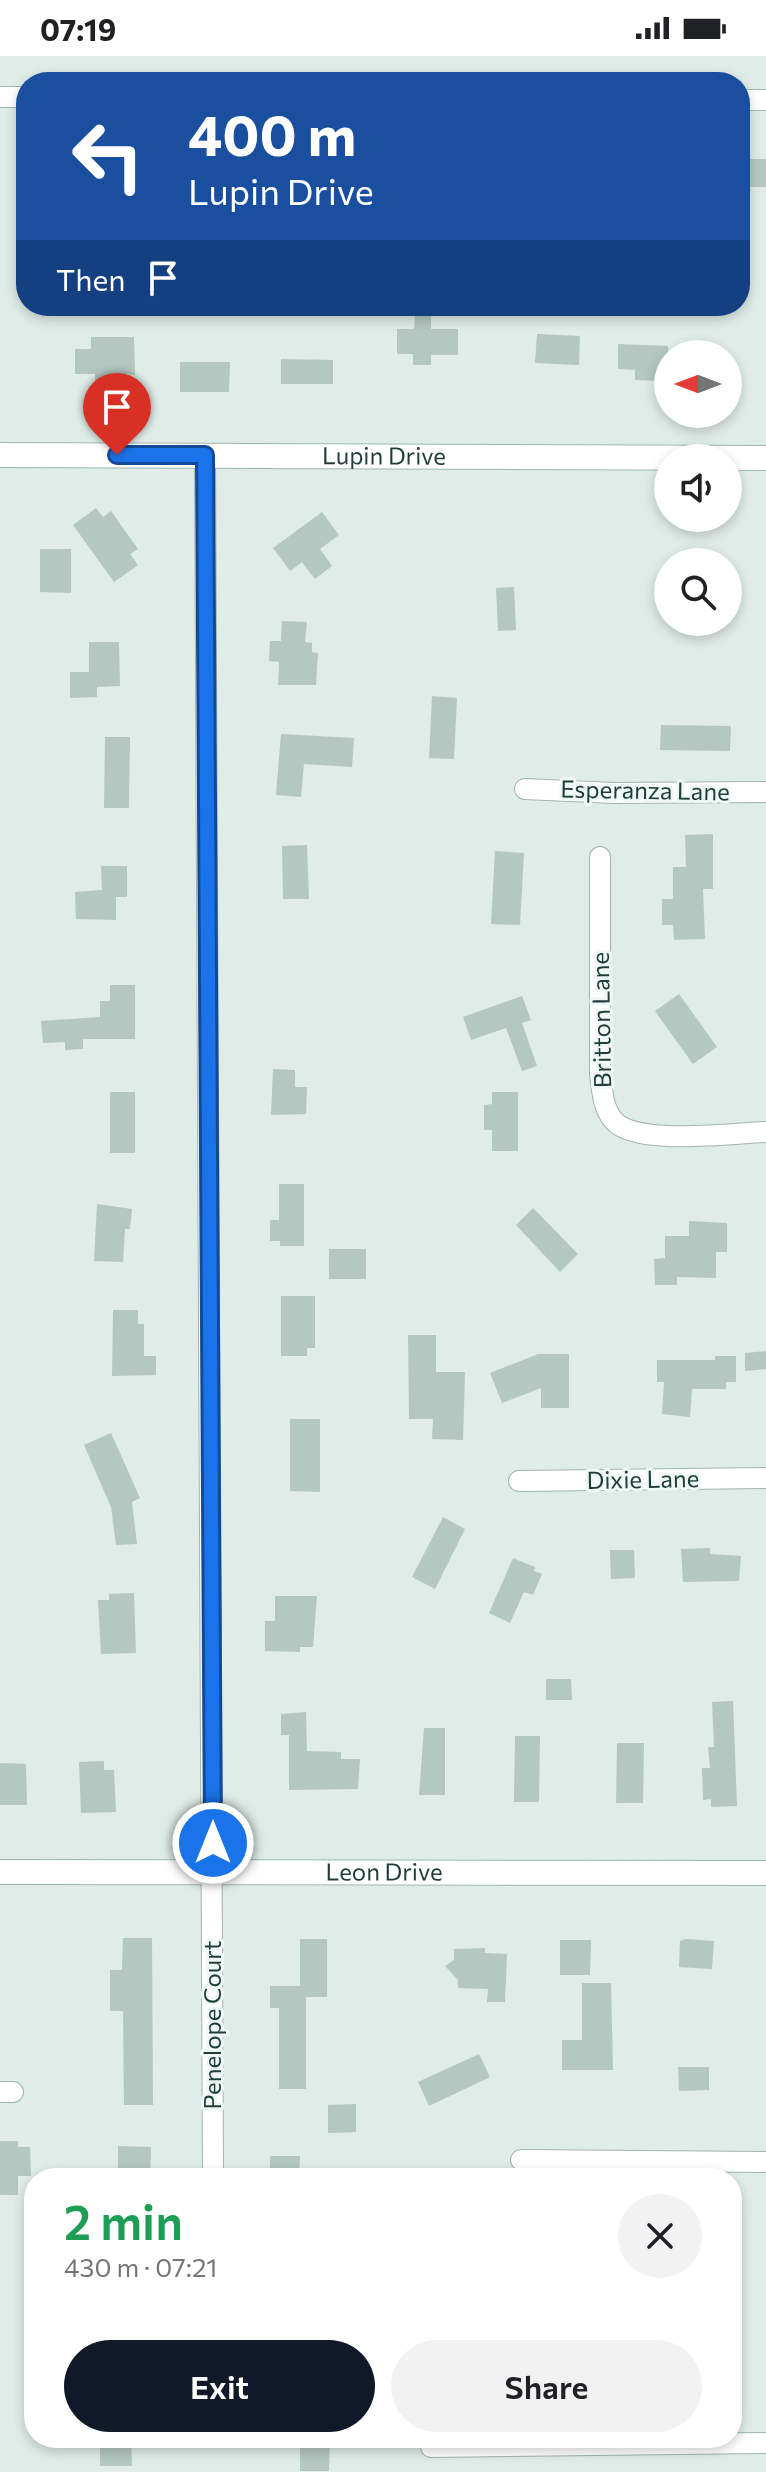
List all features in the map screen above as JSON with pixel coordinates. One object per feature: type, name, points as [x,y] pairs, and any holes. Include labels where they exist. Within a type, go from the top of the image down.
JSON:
[{"type":"street","name":"Lupin Drive","points":[[0,455],[766,458]]},
{"type":"street","name":"Penelope Court","points":[[205,455],[213,2168]]},
{"type":"street","name":"Esperanza Lane","points":[[525,789],[614,793],[766,792]]},
{"type":"street","name":"Britton Lane","points":[[600,857],[600,1074],[604,1102],[613,1120],[626,1129],[642,1134],[766,1132]]},
{"type":"street","name":"Dixie Lane","points":[[519,1481],[766,1478]]},
{"type":"street","name":"Leon Drive","points":[[0,1872],[766,1873]]},
{"type":"street","points":[[521,2160],[766,2162]]},
{"type":"street","points":[[742,2443],[766,2443]]},
{"type":"building","points":[[750,159],[766,159],[766,187],[750,187]]},
{"type":"building","points":[[415,316],[431,316],[431,329],[458,329],[458,355],[431,355],[431,365],[413,365],[413,354],[397,354],[397,329],[414,329]]},
{"type":"building","points":[[537,334],[580,336],[579,365],[535,363]]},
{"type":"building","points":[[91,337],[134,337],[135,375],[127,374],[127,385],[95,385],[95,374],[75,374],[75,349],[91,349]]},
{"type":"building","points":[[618,344],[654,345],[654,381],[635,380],[635,370],[618,369]]},
{"type":"building","points":[[281,359],[333,360],[333,384],[281,384]]},
{"type":"building","points":[[180,362],[230,362],[229,392],[180,392]]},
{"type":"building","points":[[96,508],[103,517],[111,511],[138,549],[130,554],[138,565],[114,582],[73,525]]},
{"type":"building","points":[[322,512],[339,535],[320,549],[332,566],[315,579],[302,562],[290,571],[273,548]]},
{"type":"building","points":[[40,549],[71,549],[71,593],[40,592]]},
{"type":"building","points":[[514,587],[516,630],[498,631],[496,588]]},
{"type":"building","points":[[282,621],[307,622],[305,642],[312,643],[312,652],[318,653],[316,685],[278,685],[279,662],[269,661],[270,641],[281,641]]},
{"type":"building","points":[[89,642],[119,642],[120,686],[97,687],[97,697],[70,698],[70,672],[89,672]]},
{"type":"building","points":[[432,696],[457,698],[454,759],[429,758]]},
{"type":"building","points":[[661,725],[731,726],[730,751],[660,750]]},
{"type":"building","points":[[281,734],[354,738],[352,767],[304,764],[301,797],[276,795]]},
{"type":"building","points":[[105,737],[130,737],[129,808],[104,808]]},
{"type":"building","points":[[713,834],[713,889],[703,889],[705,939],[674,940],[673,925],[662,925],[662,899],[673,899],[673,867],[686,867],[685,835]]},
{"type":"building","points":[[307,845],[309,899],[283,899],[282,846]]},
{"type":"building","points":[[495,851],[524,853],[520,925],[491,924]]},
{"type":"building","points":[[101,866],[127,866],[127,897],[116,897],[116,920],[76,919],[75,892],[102,890]]},
{"type":"building","points":[[110,985],[135,985],[135,1039],[83,1039],[83,1049],[65,1050],[65,1042],[43,1043],[41,1021],[100,1017],[100,1001],[110,1001]]},
{"type":"building","points":[[679,994],[717,1047],[693,1064],[655,1011]]},
{"type":"building","points":[[522,996],[531,1020],[522,1023],[537,1066],[522,1071],[506,1028],[471,1040],[463,1017]]},
{"type":"building","points":[[273,1069],[295,1070],[295,1087],[307,1087],[306,1114],[271,1115]]},
{"type":"building","points":[[110,1092],[135,1092],[135,1153],[110,1153]]},
{"type":"building","points":[[492,1092],[518,1092],[518,1151],[492,1151],[492,1130],[484,1130],[484,1105],[492,1104]]},
{"type":"building","points":[[279,1184],[304,1184],[304,1246],[280,1246],[280,1241],[270,1241],[270,1220],[279,1220]]},
{"type":"building","points":[[97,1204],[132,1209],[130,1229],[125,1229],[123,1262],[94,1261]]},
{"type":"building","points":[[533,1208],[578,1254],[560,1272],[516,1225]]},
{"type":"building","points":[[689,1221],[727,1223],[727,1252],[716,1252],[716,1278],[677,1277],[677,1285],[655,1285],[654,1259],[665,1258],[665,1236],[689,1236]]},
{"type":"building","points":[[329,1249],[366,1249],[366,1279],[329,1279]]},
{"type":"building","points":[[281,1296],[315,1296],[315,1348],[307,1348],[307,1356],[281,1356]]},
{"type":"building","points":[[113,1310],[138,1310],[138,1324],[144,1324],[144,1356],[156,1356],[156,1375],[112,1376]]},
{"type":"building","points":[[408,1335],[436,1335],[436,1372],[465,1372],[463,1440],[432,1439],[433,1419],[409,1419]]},
{"type":"building","points":[[766,1351],[766,1369],[745,1371],[745,1353]]},
{"type":"building","points":[[538,1354],[569,1354],[569,1408],[541,1408],[541,1388],[502,1403],[490,1373]]},
{"type":"building","points":[[715,1356],[736,1356],[736,1382],[726,1382],[726,1389],[692,1389],[690,1417],[662,1414],[664,1382],[657,1382],[657,1360],[715,1360]]},
{"type":"building","points":[[290,1419],[320,1419],[320,1492],[290,1491]]},
{"type":"building","points":[[111,1433],[140,1498],[132,1502],[137,1544],[116,1545],[111,1507],[84,1445]]},
{"type":"building","points":[[443,1517],[465,1529],[435,1589],[412,1577]]},
{"type":"building","points":[[710,1548],[710,1554],[741,1556],[739,1581],[683,1582],[681,1549]]},
{"type":"building","points":[[610,1550],[634,1550],[635,1578],[611,1579]]},
{"type":"building","points":[[513,1558],[535,1567],[534,1571],[542,1574],[533,1595],[524,1592],[510,1623],[489,1613]]},
{"type":"building","points":[[134,1593],[136,1653],[101,1654],[98,1600],[109,1600],[109,1594]]},
{"type":"building","points":[[275,1596],[317,1596],[313,1647],[300,1647],[300,1652],[265,1651],[265,1621],[275,1621]]},
{"type":"building","points":[[546,1679],[571,1679],[572,1700],[546,1700]]},
{"type":"building","points":[[733,1701],[737,1806],[711,1807],[711,1799],[703,1800],[702,1768],[710,1768],[708,1747],[714,1747],[712,1702]]},
{"type":"building","points":[[306,1712],[307,1751],[341,1752],[341,1759],[360,1759],[358,1789],[289,1790],[289,1735],[281,1735],[281,1714]]},
{"type":"building","points":[[424,1728],[445,1728],[445,1795],[419,1795]]},
{"type":"building","points":[[515,1736],[540,1736],[539,1802],[514,1802]]},
{"type":"building","points":[[617,1743],[644,1743],[643,1803],[616,1803]]},
{"type":"building","points":[[104,1761],[104,1770],[114,1770],[116,1812],[81,1813],[79,1762]]},
{"type":"building","points":[[0,1763],[26,1764],[27,1805],[0,1805]]},
{"type":"building","points":[[123,1938],[152,1938],[153,2105],[124,2105],[123,2011],[110,2011],[110,1970],[122,1970]]},
{"type":"building","points":[[300,1939],[327,1939],[327,1997],[306,1997],[306,2089],[279,2089],[279,2008],[270,2008],[270,1986],[300,1986]]},
{"type":"building","points":[[560,1940],[591,1940],[590,1975],[560,1975]]},
{"type":"building","points":[[680,1941],[714,1941],[712,1969],[679,1967]]},
{"type":"building","points":[[485,1948],[485,1953],[507,1954],[505,2002],[487,2002],[488,1989],[458,1988],[458,1980],[445,1966],[454,1960],[454,1949]]},
{"type":"building","points":[[582,1983],[611,1983],[613,2070],[562,2070],[562,2040],[582,2040]]},
{"type":"building","points":[[479,2054],[490,2077],[429,2106],[418,2082]]},
{"type":"building","points":[[678,2067],[709,2067],[709,2090],[679,2091]]},
{"type":"building","points":[[356,2104],[356,2132],[328,2133],[328,2105]]},
{"type":"building","points":[[0,2141],[18,2141],[18,2147],[30,2147],[31,2168],[24,2168],[24,2176],[18,2176],[18,2195],[0,2195]]},
{"type":"building","points":[[118,2146],[151,2147],[150,2168],[118,2168]]},
{"type":"building","points":[[270,2156],[300,2156],[299,2168],[270,2168]]},
{"type":"building","points":[[100,2448],[131,2448],[132,2466],[100,2466]]},
{"type":"building","points":[[300,2448],[330,2448],[329,2471],[300,2471]]},
{"type":"route","points":[[117,455],[205,455],[213,1843]]}]
